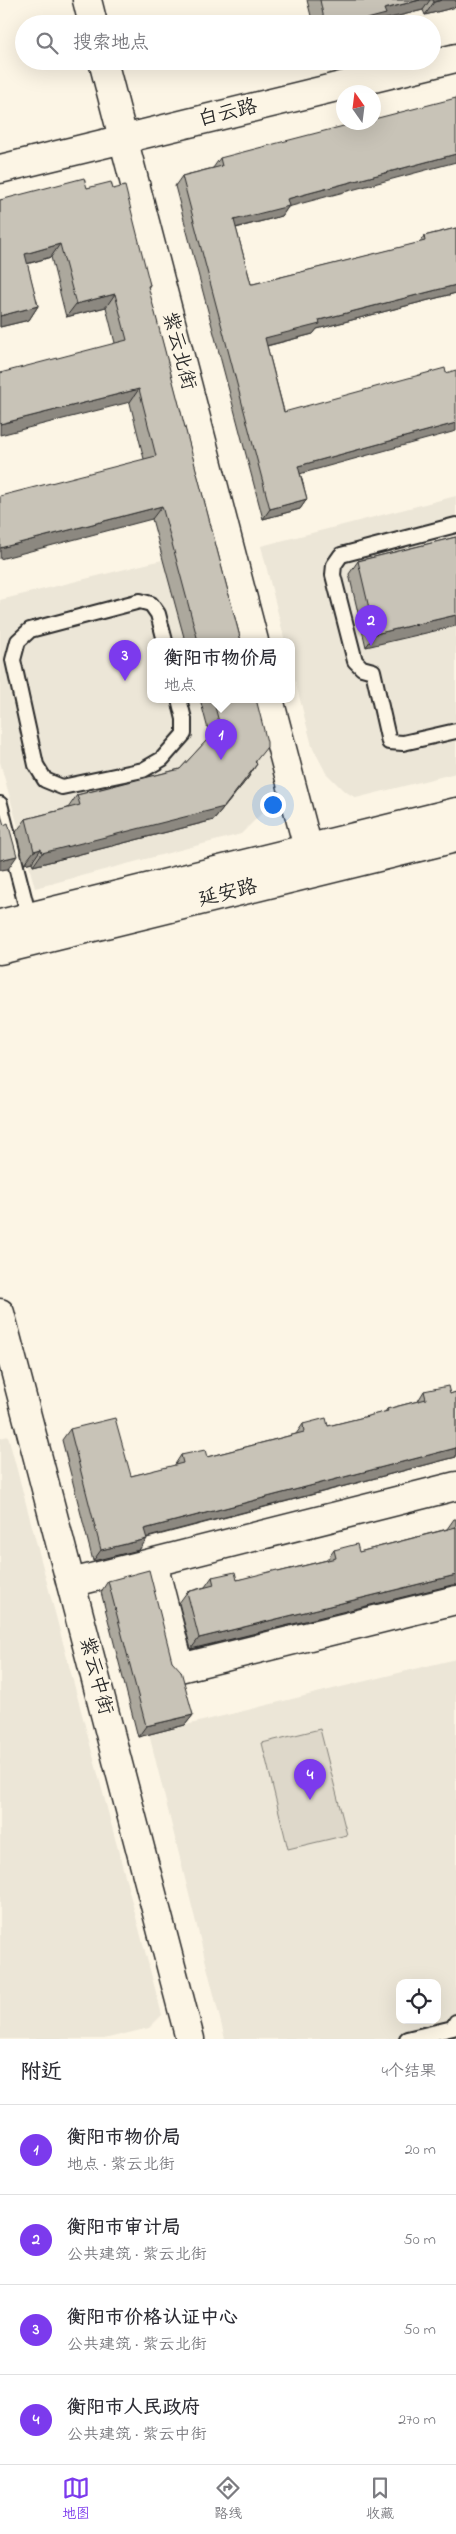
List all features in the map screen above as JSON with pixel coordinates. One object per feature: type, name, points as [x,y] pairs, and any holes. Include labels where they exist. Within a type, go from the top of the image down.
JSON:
[{"type":"street","points":[[87,0],[91,15]]},
{"type":"street","points":[[441,43],[456,39]]},
{"type":"street","name":"白云路","points":[[441,61],[456,58]]},
{"type":"street","name":"紫云北街","points":[[105,70],[253,638]]},
{"type":"street","name":"白云路","points":[[0,169],[121,130],[334,70]]},
{"type":"street","name":"白云路","points":[[0,150],[121,130],[400,70]]},
{"type":"street","points":[[270,703],[311,861]]},
{"type":"street","name":"延安路","points":[[0,950],[311,861],[456,812]]},
{"type":"street","name":"延安路","points":[[0,924],[311,861],[456,838]]},
{"type":"street","name":"紫云中街","points":[[0,1313],[190,2039]]},
{"type":"street","points":[[71,1583],[456,1486]]},
{"type":"street","points":[[153,1563],[180,1668],[456,1600]]},
{"type":"lane","points":[[456,525],[341,555],[334,564],[333,574],[355,660],[362,668],[373,671],[389,742],[404,743],[456,731]]},
{"type":"lane","points":[[164,638],[158,614],[151,604],[140,601],[30,630],[18,641],[13,660],[36,765],[44,780],[62,787],[143,770],[162,759],[184,734],[184,719],[180,703]]},
{"type":"lane","points":[[0,804],[29,917]]},
{"type":"lane","points":[[406,2039],[452,2028],[456,2022]]},
{"type":"shaded area","points":[[456,496],[456,773],[356,798],[343,790],[326,773],[312,746],[295,680],[295,638],[284,638],[261,546]]},
{"type":"shaded area","points":[[209,530],[238,638],[147,638],[147,703],[255,703],[276,781],[267,808],[241,834],[35,888],[0,762],[0,600],[162,560],[158,543]]},
{"type":"shaded area","points":[[8,1436],[162,2015],[149,2028],[104,2039],[0,2039],[0,1438]]},
{"type":"shaded area","points":[[456,1659],[456,2039],[225,2039],[149,1734]]},
{"type":"shaded area","points":[[320,1729],[347,1835],[288,1849],[262,1743]]},
{"type":"building","points":[[320,0],[420,0],[384,9],[386,14],[382,15],[323,15]]},
{"type":"building","points":[[456,98],[456,154],[287,199],[289,206],[234,220],[251,284],[425,241],[424,236],[456,228],[456,285],[319,320],[320,324],[265,338],[284,412],[445,368],[446,373],[456,370],[456,423],[298,466],[307,499],[270,509],[182,176],[222,166],[220,158],[336,128],[336,130],[381,130],[381,117]]},
{"type":"building","points":[[84,178],[87,188],[111,182],[113,189],[125,186],[150,285],[148,286],[240,638],[197,638],[162,506],[0,548],[0,496],[156,456],[139,389],[0,424],[0,373],[127,340],[115,294],[76,304],[60,244],[25,254],[38,306],[0,316],[0,200]]},
{"type":"building","points":[[456,537],[456,615],[375,634],[358,561]]},
{"type":"building","points":[[214,703],[257,703],[267,742],[267,747],[255,762],[257,764],[224,807],[42,853],[41,849],[34,851],[26,819],[80,805],[77,795],[180,769],[220,726]]},
{"type":"building","points":[[0,812],[4,825],[8,823],[17,856],[0,860]]},
{"type":"building","points":[[448,1386],[450,1394],[456,1392],[456,1448],[144,1529],[147,1539],[101,1550],[70,1429],[115,1418],[131,1476],[183,1463],[181,1455],[205,1450],[207,1457],[304,1432],[303,1424],[326,1418],[328,1426],[388,1411],[387,1409],[426,1399],[424,1391]]},
{"type":"building","points":[[456,1527],[456,1575],[199,1638],[187,1592],[214,1585],[212,1577],[235,1572],[237,1580],[277,1570],[278,1572],[336,1558],[334,1550],[357,1544],[359,1552]]},
{"type":"building","points":[[149,1570],[172,1661],[181,1671],[193,1715],[146,1726],[108,1581]]},
{"type":"place","name":"衡阳市审计局","points":[[371,646]]},
{"type":"place","name":"衡阳市价格认证中心","points":[[125,681]]},
{"type":"place","name":"衡阳市物价局","points":[[221,760]]},
{"type":"place","name":"衡阳市人民政府","points":[[310,1800]]}]
